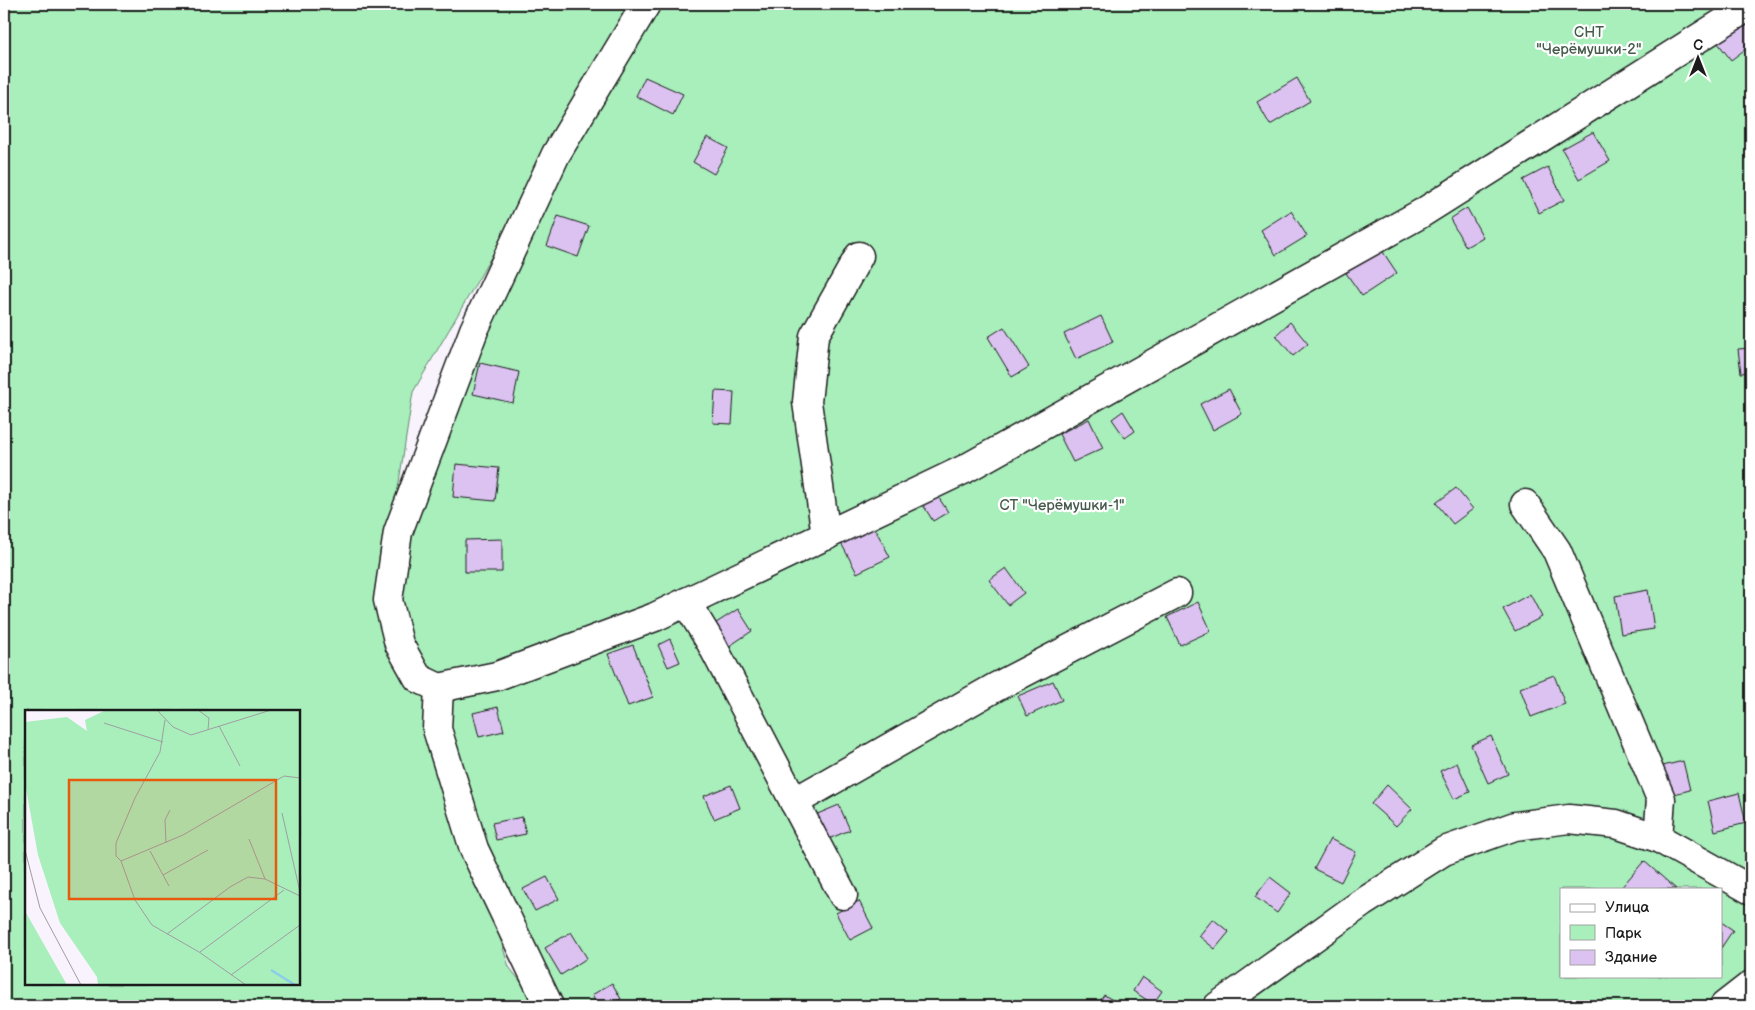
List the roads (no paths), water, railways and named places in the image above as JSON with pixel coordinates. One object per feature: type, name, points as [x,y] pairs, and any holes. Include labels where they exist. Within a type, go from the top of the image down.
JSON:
[{"type":"street","points":[[646,4],[556,154],[474,330],[398,532],[388,600],[399,644],[418,678],[439,688],[497,676],[655,617],[965,470],[1422,213],[1751,4]]},
{"type":"street","points":[[826,536],[807,402],[814,336],[859,256]]},
{"type":"street","points":[[1525,504],[1557,551],[1662,799],[1658,838]]},
{"type":"street","points":[[794,802],[996,686],[1177,593]]},
{"type":"street","points":[[686,602],[711,643],[843,895]]},
{"type":"street","points":[[439,688],[437,728],[474,849],[549,1006]]},
{"type":"street","points":[[1218,1006],[1362,903],[1444,851],[1514,826],[1569,819],[1616,824],[1658,838],[1751,890]]},
{"type":"street","points":[[1724,1006],[1751,985]]},
{"type":"park label","name":"СНТ \"Черёмушки-2\"","points":[[1589,40]]},
{"type":"park label","name":"СТ \"Черёмушки-1\"","points":[[1062,505]]}]
